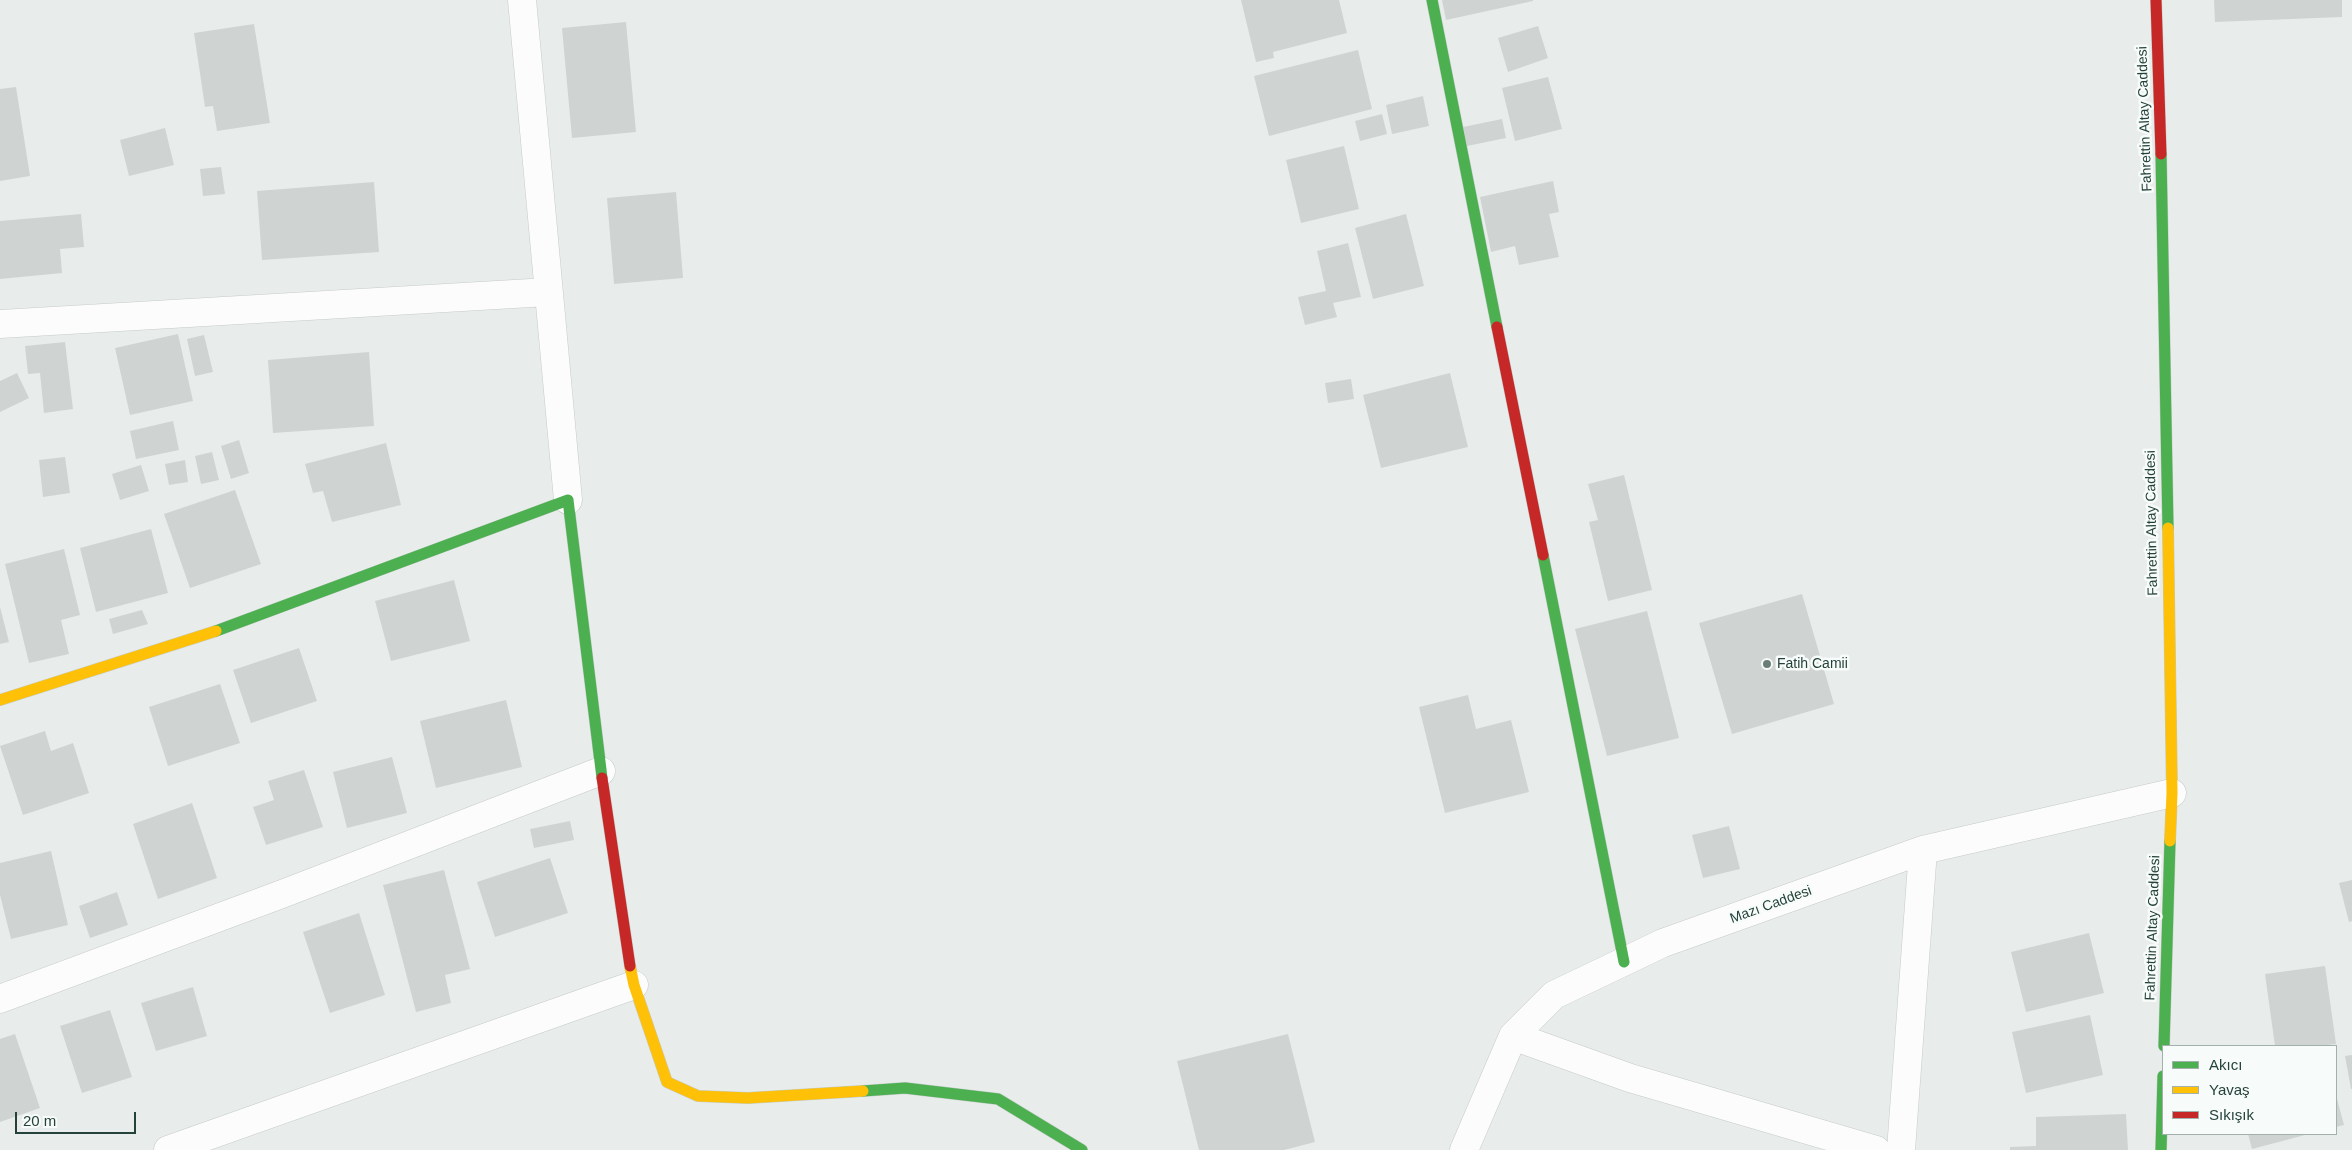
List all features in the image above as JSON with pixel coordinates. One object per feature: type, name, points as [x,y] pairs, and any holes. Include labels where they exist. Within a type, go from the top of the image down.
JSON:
[{"type":"street","points":[[522,0],[568,500],[601,771],[634,985],[667,1082],[698,1096],[748,1098],[905,1088],[998,1099],[1082,1150]]},
{"type":"street","points":[[1432,0],[1624,962]]},
{"type":"street","name":"Fahrettin Altay Caddesi","points":[[2156,0],[2162,204],[2172,793],[2164,1045]]},
{"type":"street","points":[[0,324],[548,292]]},
{"type":"street","points":[[0,700],[201,637],[568,500]]},
{"type":"street","points":[[0,999],[282,894],[601,771]]},
{"type":"street","name":"Mazı Caddesi","points":[[1464,1150],[1513,1036],[1554,995],[1663,943],[1923,850],[2172,793]]},
{"type":"street","points":[[1901,1150],[1923,850]]},
{"type":"street","points":[[168,1150],[634,985]]},
{"type":"street","points":[[1513,1036],[1630,1078],[1876,1150]]},
{"type":"street","points":[[2161,1150],[2162,1113]]},
{"type":"building","points":[[1241,0],[1339,0],[1347,33],[1273,52],[1274,58],[1256,62]]},
{"type":"building","points":[[1442,0],[1533,0],[1533,1],[1446,20]]},
{"type":"building","points":[[2214,0],[2342,0],[2342,17],[2215,22]]},
{"type":"building","points":[[626,22],[636,132],[572,138],[562,28]]},
{"type":"building","points":[[254,24],[270,123],[217,131],[213,106],[205,107],[194,33]]},
{"type":"building","points":[[1538,26],[1548,58],[1508,72],[1498,38]]},
{"type":"building","points":[[1358,50],[1372,109],[1269,136],[1254,76]]},
{"type":"building","points":[[1548,77],[1562,129],[1515,141],[1502,88]]},
{"type":"building","points":[[16,87],[30,176],[0,181],[0,89]]},
{"type":"building","points":[[1423,96],[1429,126],[1392,134],[1386,105]]},
{"type":"building","points":[[1382,114],[1387,134],[1360,141],[1355,121]]},
{"type":"building","points":[[1502,119],[1506,138],[1467,146],[1463,127]]},
{"type":"building","points":[[165,128],[174,165],[129,176],[120,140]]},
{"type":"building","points":[[1344,146],[1359,209],[1301,223],[1286,160]]},
{"type":"building","points":[[221,167],[225,194],[203,196],[200,169]]},
{"type":"building","points":[[1553,181],[1559,212],[1549,214],[1559,257],[1519,265],[1515,246],[1491,252],[1480,197]]},
{"type":"building","points":[[374,182],[379,252],[262,260],[257,191]]},
{"type":"building","points":[[676,192],[683,278],[614,284],[607,198]]},
{"type":"building","points":[[81,214],[84,247],[60,249],[62,273],[0,279],[0,221]]},
{"type":"building","points":[[1406,214],[1424,286],[1373,299],[1355,228]]},
{"type":"building","points":[[1348,243],[1361,297],[1333,303],[1337,317],[1305,325],[1298,297],[1326,291],[1317,251]]},
{"type":"building","points":[[178,334],[193,401],[130,415],[115,348]]},
{"type":"building","points":[[204,335],[213,372],[195,376],[187,339]]},
{"type":"building","points":[[65,342],[73,409],[44,413],[40,373],[28,374],[25,346]]},
{"type":"building","points":[[369,352],[374,426],[273,433],[268,360]]},
{"type":"building","points":[[17,373],[29,398],[0,412],[0,381]]},
{"type":"building","points":[[1450,373],[1468,447],[1381,468],[1363,395]]},
{"type":"building","points":[[1351,379],[1354,399],[1328,403],[1325,383]]},
{"type":"building","points":[[173,421],[179,450],[136,459],[130,431]]},
{"type":"building","points":[[239,440],[249,473],[231,479],[221,446]]},
{"type":"building","points":[[386,443],[401,505],[332,522],[323,491],[313,493],[305,464]]},
{"type":"building","points":[[212,452],[219,480],[201,484],[195,456]]},
{"type":"building","points":[[65,457],[70,493],[43,497],[39,460]]},
{"type":"building","points":[[185,460],[188,482],[169,485],[165,464]]},
{"type":"building","points":[[141,465],[149,491],[120,500],[112,474]]},
{"type":"building","points":[[1624,475],[1652,590],[1608,601],[1589,522],[1598,520],[1588,484]]},
{"type":"building","points":[[235,490],[261,564],[190,588],[164,514]]},
{"type":"building","points":[[151,529],[168,593],[96,612],[80,548]]},
{"type":"building","points":[[64,549],[80,615],[61,620],[69,654],[29,663],[5,564]]},
{"type":"building","points":[[454,580],[470,641],[391,661],[375,601]]},
{"type":"building","name":"Fatih Camii","points":[[1802,594],[1834,704],[1732,734],[1699,623]]},
{"type":"building","points":[[0,607],[9,642],[0,644]]},
{"type":"building","points":[[142,610],[148,624],[113,634],[109,619]]},
{"type":"building","points":[[1647,611],[1679,738],[1607,756],[1575,629]]},
{"type":"building","points":[[299,648],[317,701],[251,723],[233,670]]},
{"type":"building","points":[[220,684],[240,743],[168,766],[149,707]]},
{"type":"building","points":[[1468,695],[1476,729],[1511,720],[1529,792],[1445,813],[1419,707]]},
{"type":"building","points":[[506,700],[522,767],[436,788],[420,721]]},
{"type":"building","points":[[45,731],[51,751],[73,743],[89,793],[23,815],[0,746]]},
{"type":"building","points":[[392,757],[407,813],[347,828],[333,772]]},
{"type":"building","points":[[304,770],[323,827],[266,845],[253,807],[274,800],[268,781]]},
{"type":"building","points":[[192,803],[217,878],[158,899],[133,824]]},
{"type":"building","points":[[570,821],[574,840],[534,848],[530,829]]},
{"type":"building","points":[[1729,826],[1740,869],[1703,878],[1692,835]]},
{"type":"building","points":[[51,851],[68,925],[11,939],[0,895],[0,863]]},
{"type":"building","points":[[550,858],[568,913],[495,937],[477,882]]},
{"type":"building","points":[[444,870],[470,969],[445,975],[451,1003],[416,1012],[383,885]]},
{"type":"building","points":[[2352,880],[2352,921],[2349,922],[2339,883]]},
{"type":"building","points":[[117,892],[128,925],[90,938],[79,906]]},
{"type":"building","points":[[359,913],[385,995],[330,1013],[303,932]]},
{"type":"building","points":[[2089,933],[2104,993],[2026,1012],[2011,952]]},
{"type":"building","points":[[2325,966],[2336,1044],[2275,1045],[2265,974]]},
{"type":"building","points":[[193,987],[207,1036],[156,1051],[141,1003]]},
{"type":"building","points":[[110,1010],[132,1077],[82,1093],[60,1026]]},
{"type":"building","points":[[2090,1015],[2103,1075],[2026,1093],[2012,1032]]},
{"type":"building","points":[[15,1034],[40,1108],[0,1122],[0,1039]]},
{"type":"building","points":[[1288,1034],[1315,1142],[1284,1150],[1199,1150],[1177,1061]]},
{"type":"building","points":[[2352,1055],[2352,1089],[2351,1089],[2345,1056]]},
{"type":"building","points":[[2337,1099],[2344,1125],[2337,1127]]},
{"type":"building","points":[[2126,1114],[2128,1150],[2010,1150],[2010,1147],[2036,1146],[2036,1117]]},
{"type":"building","points":[[2248,1135],[2305,1135],[2252,1149]]},
{"type":"traffic: fast","points":[[1432,0],[1497,327]]},
{"type":"traffic: fast","points":[[2161,154],[2168,528]]},
{"type":"traffic: fast","points":[[216,631],[568,500],[602,778]]},
{"type":"traffic: fast","points":[[1543,555],[1624,962]]},
{"type":"traffic: fast","points":[[2164,1045],[2170,841]]},
{"type":"traffic: fast","points":[[863,1091],[905,1088],[998,1099],[1082,1150]]},
{"type":"traffic: fast","points":[[2161,1150],[2162,1113]]},
{"type":"traffic: slow","points":[[2168,528],[2172,793],[2170,841]]},
{"type":"traffic: slow","points":[[0,700],[216,631]]},
{"type":"traffic: slow","points":[[630,966],[634,985],[667,1082],[698,1096],[748,1098],[863,1091]]},
{"type":"traffic: jam","points":[[2156,0],[2161,154]]},
{"type":"traffic: jam","points":[[1497,327],[1543,555]]},
{"type":"traffic: jam","points":[[602,778],[630,966]]},
{"type":"place","name":"Fatih Camii","points":[[1767,664]]}]
